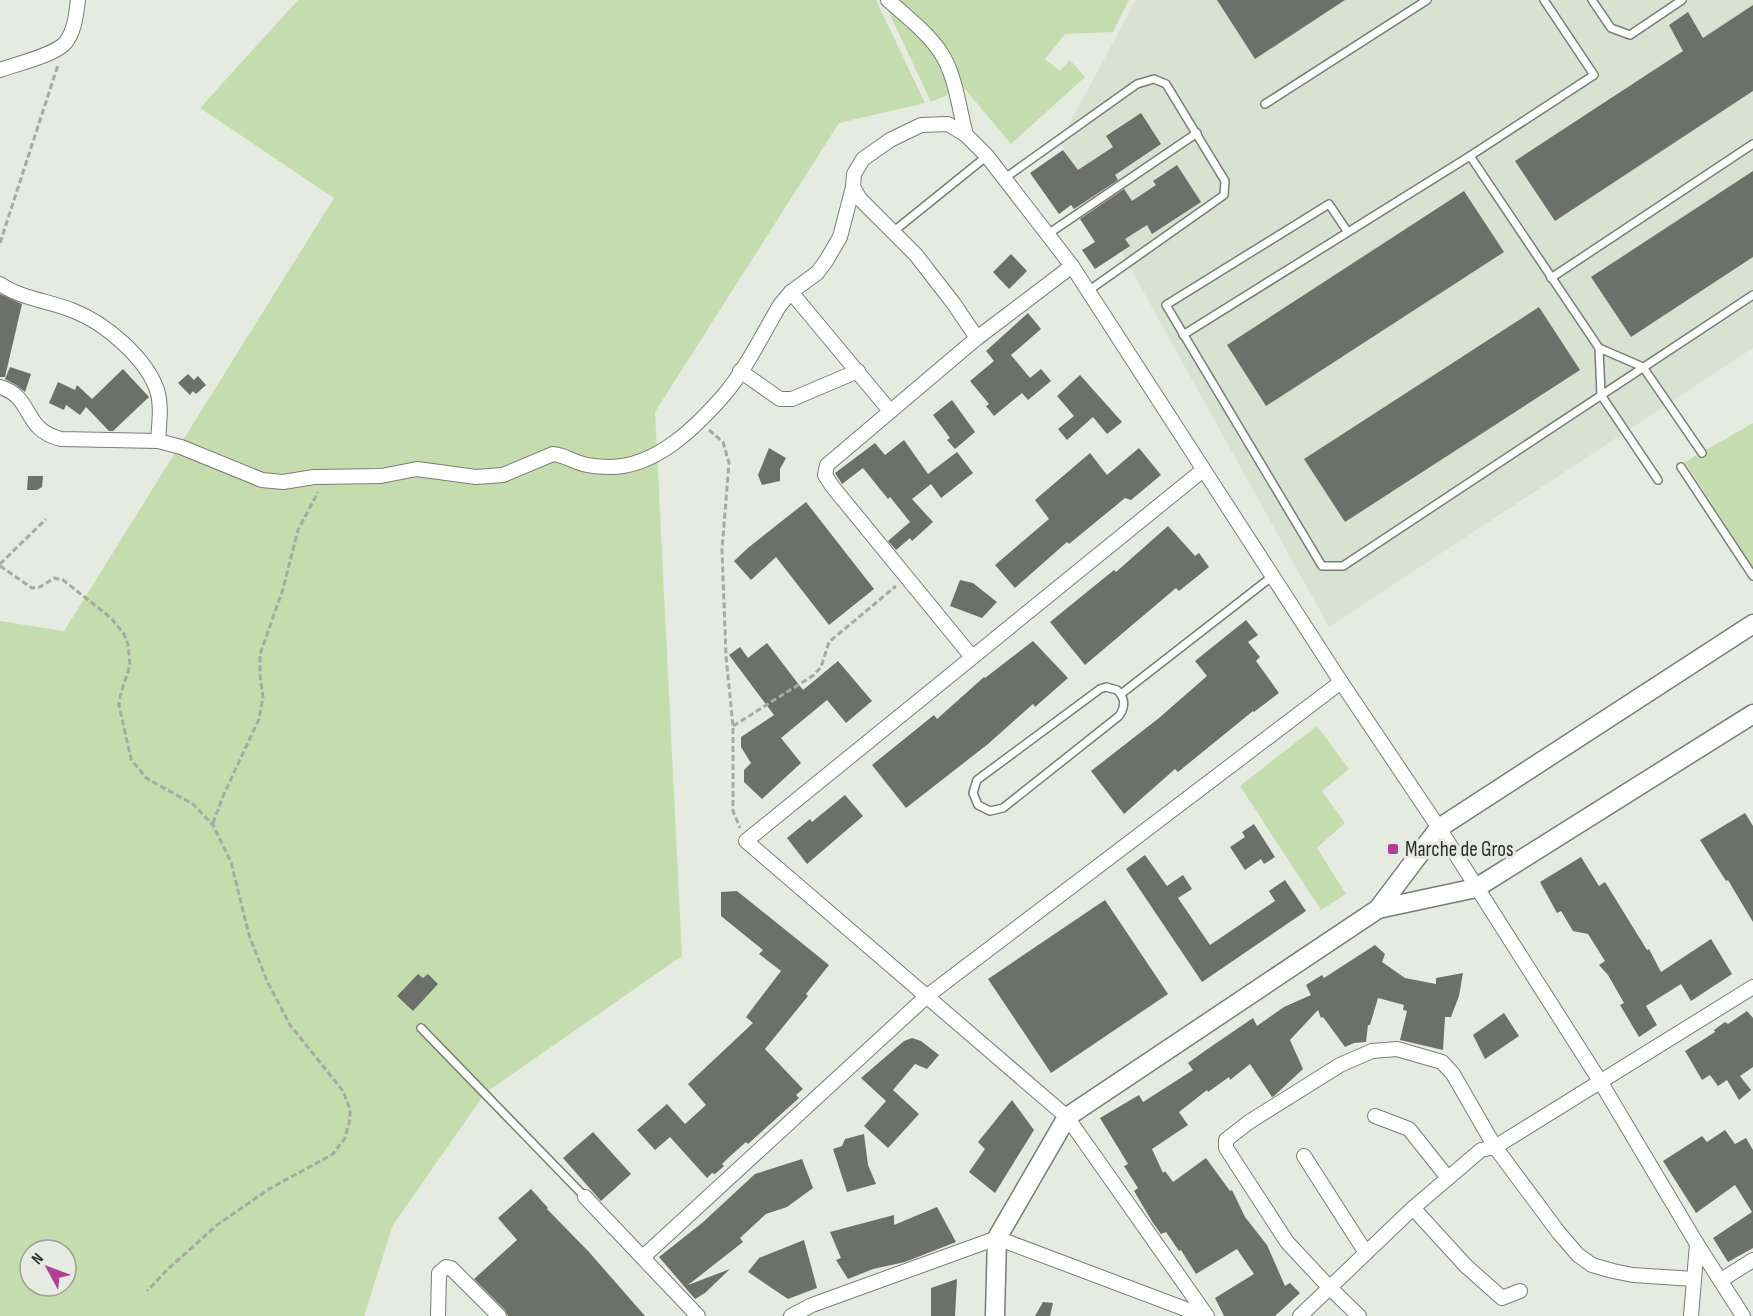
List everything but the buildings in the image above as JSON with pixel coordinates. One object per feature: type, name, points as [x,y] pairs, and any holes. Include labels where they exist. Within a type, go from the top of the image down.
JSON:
[{"type":"street","points":[[0,70],[65,44],[71,33],[78,0]]},
{"type":"street","points":[[888,0],[909,18],[941,53],[950,72],[966,135]]},
{"type":"street","points":[[0,387],[15,394],[21,400],[34,424],[53,438],[158,441],[181,447],[262,480],[283,482],[331,476],[381,476],[417,469],[476,477],[503,475],[553,454],[561,454],[584,465],[611,467],[629,465],[656,454],[679,440],[697,422],[724,394],[780,305],[791,292],[817,273],[840,237],[854,174],[863,159],[890,140],[921,125],[948,124],[966,135],[987,156],[1072,266],[1600,1081],[1697,1244],[1743,1316]]},
{"type":"street","points":[[853,186],[860,199],[894,231],[922,263],[977,338]]},
{"type":"street","points":[[972,657],[832,486],[825,475],[826,465],[977,338],[1072,266]]},
{"type":"street","points":[[0,284],[25,296],[74,311],[116,337],[144,366],[157,391],[160,411],[158,441]]},
{"type":"street","points":[[791,292],[890,411]]},
{"type":"street","points":[[740,371],[780,399],[792,399],[858,371]]},
{"type":"street","points":[[1203,470],[746,841],[1067,1117],[1205,1316]]},
{"type":"street","points":[[995,1316],[997,1238],[1067,1117],[1378,909],[1438,828],[1753,624]]},
{"type":"street","points":[[643,1257],[927,996],[1341,681]]},
{"type":"street","points":[[1378,909],[1476,888],[1753,714]]},
{"type":"street","points":[[1300,1316],[1413,1208],[1481,1150],[1495,1147],[1753,987]]},
{"type":"street","points":[[1359,1316],[1287,1242],[1226,1148],[1226,1140],[1340,1065],[1371,1051],[1397,1049],[1442,1062],[1453,1074],[1495,1147],[1578,1255],[1592,1264],[1613,1271],[1633,1275],[1694,1279]]},
{"type":"street","points":[[1375,1116],[1409,1129],[1448,1178]]},
{"type":"street","points":[[1304,1156],[1366,1253]]},
{"type":"street","points":[[585,1197],[698,1316]]},
{"type":"street","points":[[1413,1208],[1466,1266],[1502,1298],[1520,1291]]},
{"type":"street","points":[[791,1316],[812,1305],[997,1238],[1205,1316]]},
{"type":"street","points":[[1691,1316],[1697,1244]]},
{"type":"street","points":[[1721,1280],[1753,1260]]},
{"type":"street","points":[[438,1316],[439,1273],[447,1267],[451,1268],[498,1316]]},
{"type":"street","points":[[492,1316],[498,1316]]},
{"type":"lane","points":[[1265,104],[1427,0]]},
{"type":"lane","points":[[1183,335],[1470,156],[1594,75],[1544,0]]},
{"type":"lane","points":[[1592,0],[1611,28],[1630,35],[1682,0]]},
{"type":"lane","points":[[1005,178],[1137,84],[1154,79],[1166,84],[1225,181],[1224,195],[1088,291]]},
{"type":"lane","points":[[1048,234],[1197,133]]},
{"type":"lane","points":[[1551,278],[1753,144]]},
{"type":"lane","points":[[894,231],[987,156]]},
{"type":"lane","points":[[1470,156],[1599,348],[1643,368],[1701,453]]},
{"type":"lane","points":[[1347,231],[1329,204],[1166,306],[1322,566],[1343,566],[1753,295]]},
{"type":"lane","points":[[1599,348],[1600,395],[1658,480]]},
{"type":"lane","points":[[1681,466],[1753,576]]},
{"type":"lane","points":[[1121,694],[1274,575]]},
{"type":"lane","points":[[1112,687],[1121,694],[1125,705],[1119,716],[1003,808],[990,811],[978,805],[973,793],[977,780],[1100,688],[1112,687]]},
{"type":"lane","points":[[421,1028],[585,1197]]},
{"type":"path","points":[[0,243],[65,44]]},
{"type":"path","points":[[697,422],[723,442],[729,463],[722,550],[726,656],[733,726],[733,811],[746,841]]},
{"type":"path","points":[[213,825],[233,774],[252,738],[262,709],[260,654],[276,612],[298,530],[314,497],[331,476]]},
{"type":"path","points":[[46,519],[0,565],[32,588],[40,587],[54,578],[63,580],[118,625],[128,644],[130,654],[130,665],[119,705],[131,759],[146,778],[193,804],[213,825],[231,862],[249,935],[267,981],[290,1025],[343,1090],[350,1119],[345,1138],[333,1154],[269,1189],[217,1225],[147,1291]]},
{"type":"path","points":[[733,726],[814,675],[821,667],[829,642],[906,577]]},
{"type":"shaded area","points":[[1136,0],[1753,0],[1753,348],[1329,627],[1060,141]]},
{"type":"green space","points":[[298,0],[876,0],[925,103],[839,123],[655,412],[682,956],[485,1093],[393,1225],[364,1316],[0,1316],[0,621],[64,631],[334,198],[200,108]]},
{"type":"green space","points":[[883,0],[1129,0],[1113,32],[1065,34],[1045,59],[1060,71],[1070,60],[1085,77],[1011,144],[964,88],[931,102]]},
{"type":"green space","points":[[1753,423],[1753,567],[1685,462]]},
{"type":"green space","points":[[1317,726],[1349,769],[1322,791],[1345,823],[1317,848],[1346,894],[1321,910],[1240,786]]},
{"type":"place","name":"Marche de Gros","points":[[1393,849]]}]
